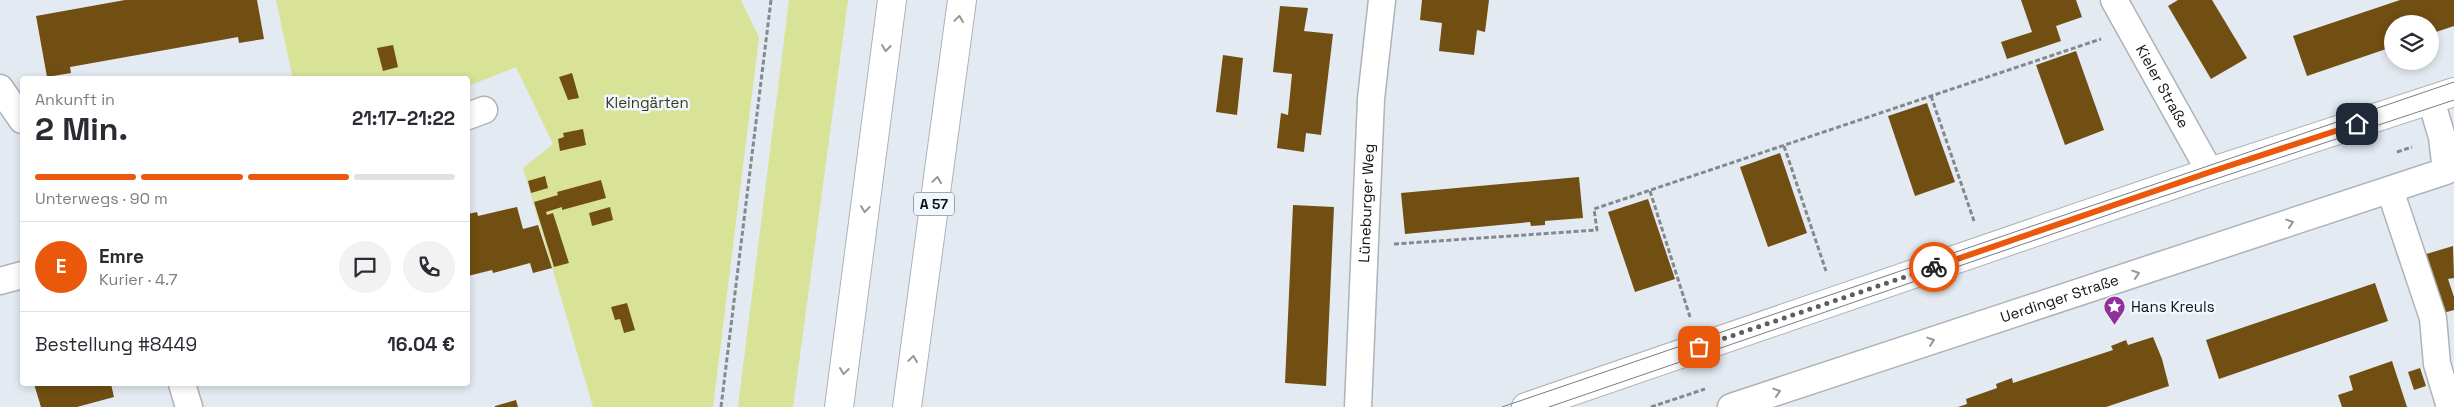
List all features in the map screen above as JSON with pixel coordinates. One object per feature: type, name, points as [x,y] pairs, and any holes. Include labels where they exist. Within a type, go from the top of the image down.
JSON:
[{"type":"main road","points":[[839,407],[892,0]]},
{"type":"main road","name":"A 57","points":[[907,407],[962,0]]},
{"type":"main road","name":"Uerdinger Straße","points":[[1526,407],[2210,172],[2442,96]]},
{"type":"street","name":"Lüneburger Weg","points":[[1358,407],[1371,99],[1382,0]]},
{"type":"street","name":"Kieler Straße","points":[[2114,0],[2210,172]]},
{"type":"street","points":[[0,88],[20,117]]},
{"type":"street","name":"Uerdinger Straße","points":[[1731,407],[2446,171],[2442,137],[2442,96]]},
{"type":"street","points":[[2390,190],[2433,318],[2438,364],[2451,403]]},
{"type":"street","points":[[0,281],[20,276]]},
{"type":"street","points":[[183,386],[189,407]]},
{"type":"path","points":[[721,407],[771,0]]},
{"type":"path","points":[[1365,246],[1597,230],[1594,210],[2130,29]]},
{"type":"path","points":[[1931,96],[1984,250]]},
{"type":"path","points":[[1784,146],[1836,300]]},
{"type":"path","points":[[1650,191],[1699,347]]},
{"type":"green space","name":"Kleingärten","points":[[276,0],[741,0],[759,38],[713,407],[593,407],[523,168],[553,144],[516,67],[470,85],[470,76],[292,76]]},
{"type":"green space","points":[[789,0],[848,0],[793,407],[738,407]]},
{"type":"building","points":[[125,0],[257,0],[264,39],[239,43],[238,37],[70,67],[71,73],[47,76],[36,16]]},
{"type":"building","points":[[1422,0],[1489,0],[1485,32],[1477,30],[1474,55],[1439,51],[1442,23],[1420,20]]},
{"type":"building","points":[[2021,0],[2076,0],[2082,17],[2056,26],[2061,41],[2007,59],[2001,42],[2032,32]]},
{"type":"building","points":[[2178,0],[2212,0],[2247,58],[2211,79],[2168,6]]},
{"type":"building","points":[[2400,0],[2454,0],[2454,26],[2439,31],[2439,15],[2384,15],[2384,50],[2307,76],[2293,36]]},
{"type":"building","points":[[1280,6],[1308,8],[1304,31],[1333,34],[1321,135],[1306,133],[1304,152],[1277,148],[1281,113],[1288,115],[1292,74],[1273,72]]},
{"type":"building","points":[[393,45],[398,67],[383,71],[377,48]]},
{"type":"building","points":[[2076,51],[2104,130],[2065,145],[2036,65]]},
{"type":"building","points":[[1223,55],[1243,58],[1237,115],[1216,112]]},
{"type":"building","points":[[572,73],[579,98],[568,100],[559,77]]},
{"type":"building","points":[[1927,103],[1955,182],[1915,196],[1888,116]]},
{"type":"building","points":[[583,129],[586,145],[560,151],[558,139],[564,137],[563,133]]},
{"type":"building","points":[[1780,153],[1807,233],[1768,247],[1740,167]]},
{"type":"building","points":[[545,176],[548,188],[531,193],[528,181]]},
{"type":"building","points":[[1579,177],[1583,218],[1545,221],[1545,225],[1531,226],[1530,222],[1405,234],[1401,193]]},
{"type":"building","points":[[601,180],[606,198],[562,210],[562,207],[546,212],[547,215],[553,213],[569,263],[554,267],[534,202],[558,195],[557,192]]},
{"type":"building","points":[[1648,199],[1675,279],[1635,292],[1608,212]]},
{"type":"building","points":[[1293,205],[1334,207],[1326,386],[1285,383]]},
{"type":"building","points":[[517,207],[523,229],[538,225],[552,268],[533,273],[530,263],[493,273],[492,270],[470,276],[470,214],[477,212],[478,216]]},
{"type":"building","points":[[610,207],[613,220],[592,226],[589,213]]},
{"type":"building","points":[[2453,246],[2454,278],[2448,279],[2454,297],[2454,310],[2443,313],[2423,255]]},
{"type":"building","points":[[2375,283],[2388,321],[2219,379],[2206,340]]},
{"type":"building","points":[[627,303],[635,330],[624,333],[620,319],[615,320],[611,307]]},
{"type":"building","points":[[2153,337],[2162,359],[2169,386],[2106,407],[1958,407],[1967,404],[1966,399],[1997,388],[1996,384],[2012,378],[2013,383],[2113,350],[2111,346],[2126,340],[2128,345]]},
{"type":"building","points":[[2392,361],[2407,407],[2342,407],[2338,395],[2353,390],[2349,376]]},
{"type":"building","points":[[2420,368],[2426,386],[2414,390],[2408,372]]},
{"type":"building","points":[[35,386],[111,386],[114,397],[77,407],[41,407]]},
{"type":"building","points":[[516,400],[518,407],[495,407],[495,406]]},
{"type":"tram line","points":[[1502,407],[2454,82]]},
{"type":"tram line","points":[[1549,407],[2131,207],[2454,100]]},
{"type":"way so far","points":[[1699,347],[1934,267]]},
{"type":"place","name":"Hans Kreuls","points":[[2115,326]]},
{"type":"route","points":[[1934,267],[2210,172],[2357,124]]}]
